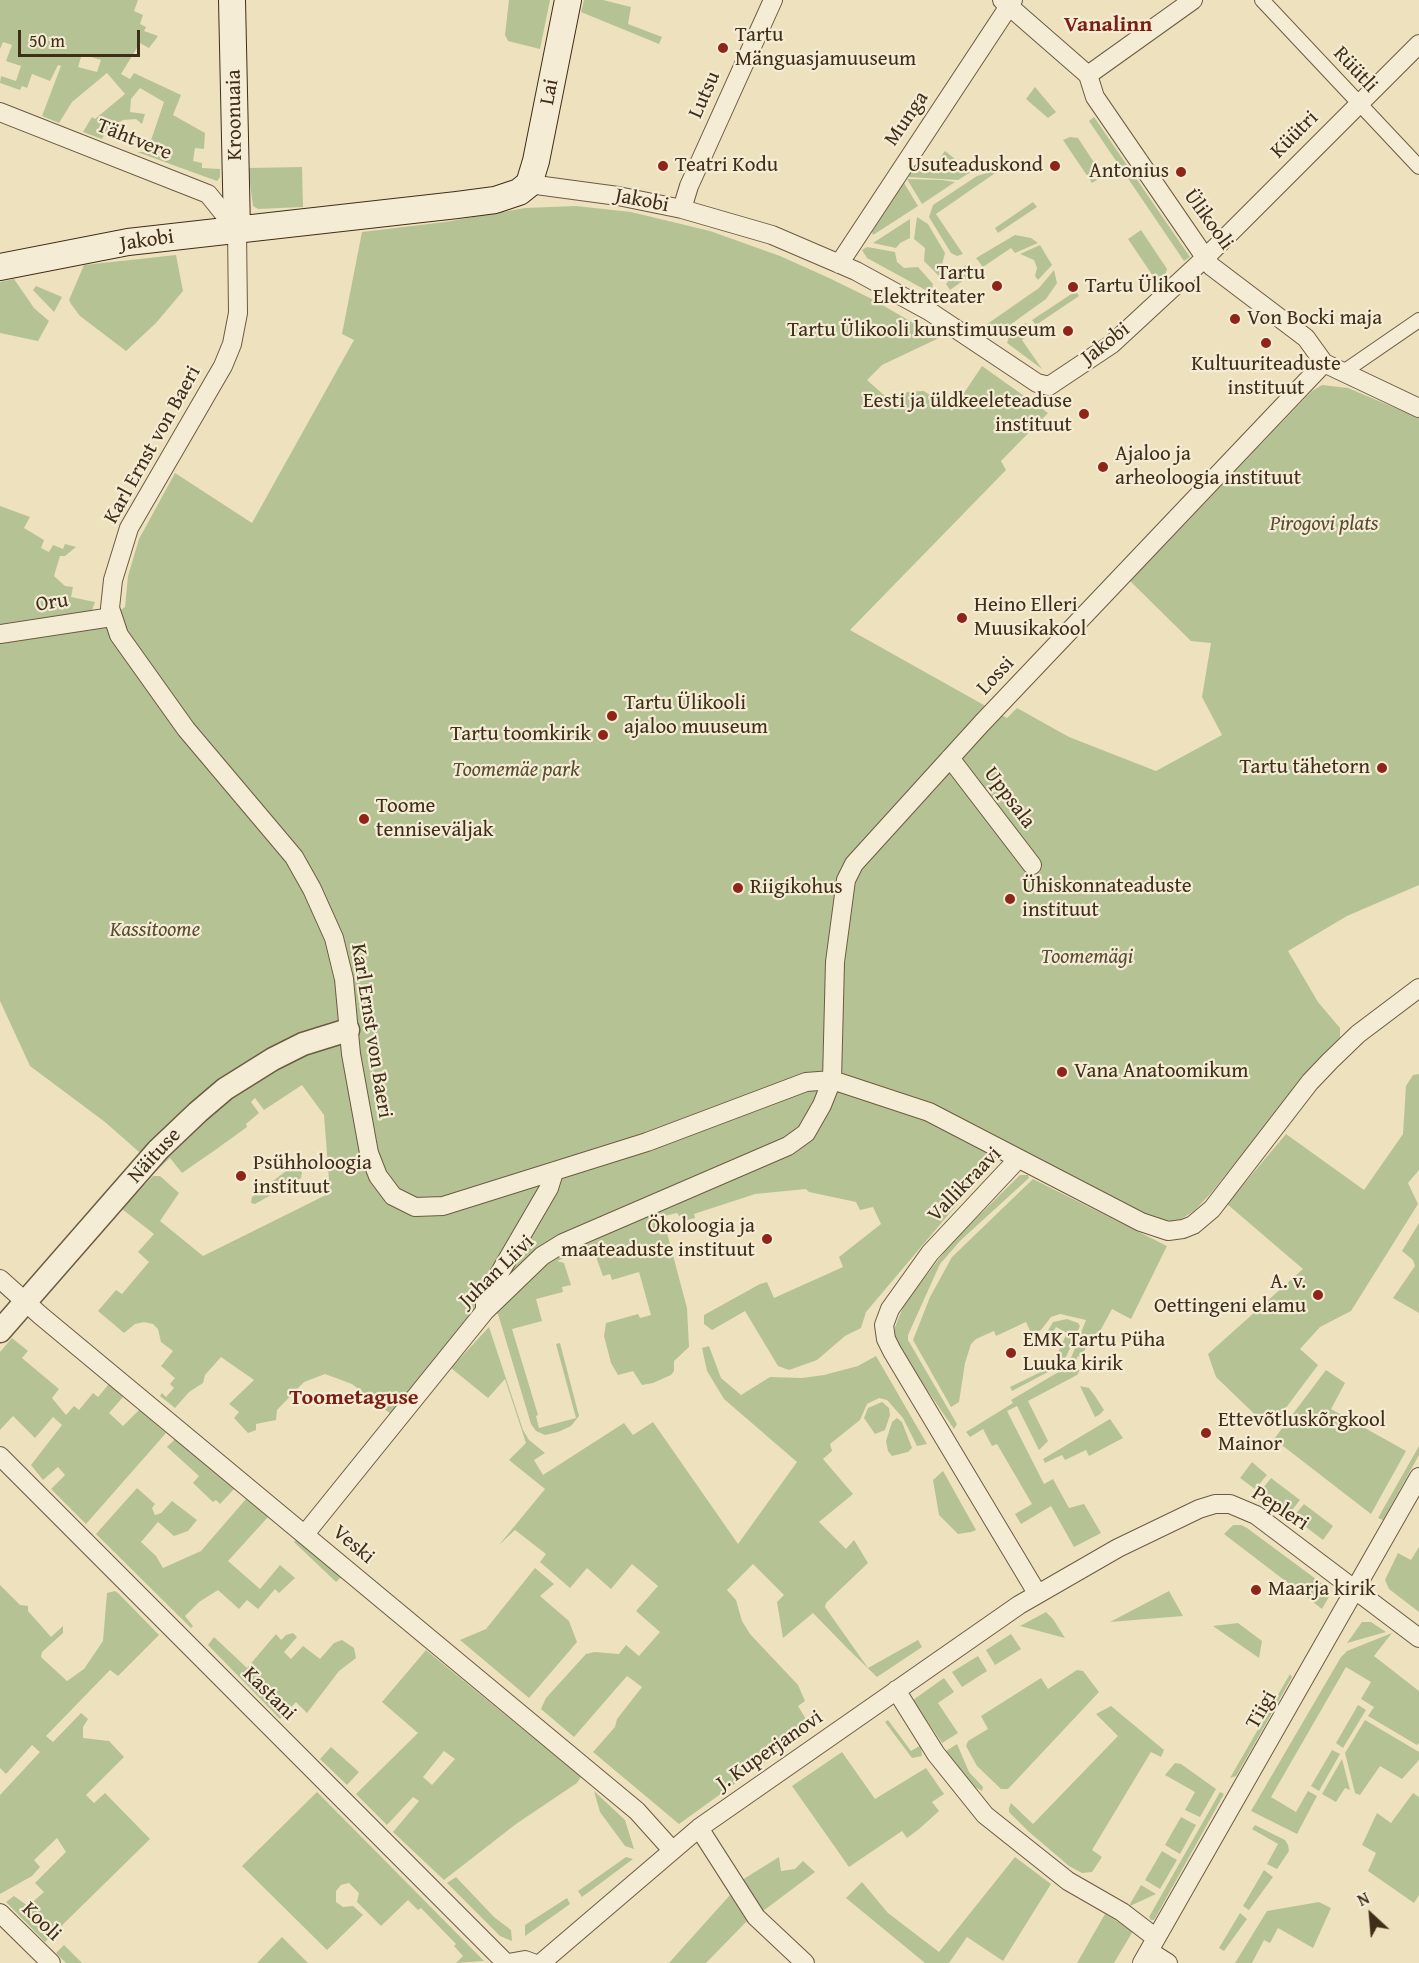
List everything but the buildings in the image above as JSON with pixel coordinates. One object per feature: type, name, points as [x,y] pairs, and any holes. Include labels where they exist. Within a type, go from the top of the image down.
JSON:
[{"type":"main road","name":"Kroonuaia","points":[[232,0],[237,230]]},
{"type":"main road","name":"Lai","points":[[529,184],[536,161],[568,0]]},
{"type":"main road","name":"Jakobi","points":[[0,267],[129,242],[495,200],[519,192],[529,184]]},
{"type":"street","name":"Lutsu","points":[[681,209],[688,186],[773,0]]},
{"type":"street","points":[[1088,75],[1193,0]]},
{"type":"street","name":"Rüütli","points":[[1262,0],[1419,167]]},
{"type":"street","name":"Ülikooli","points":[[1008,2],[1088,75],[1095,97],[1211,266],[1306,338],[1324,363],[1419,408]]},
{"type":"street","name":"Munga","points":[[839,264],[1008,2]]},
{"type":"street","name":"Küütri","points":[[1205,258],[1419,44]]},
{"type":"street","name":"Tähtvere","points":[[0,112],[208,194],[237,230]]},
{"type":"street","name":"Jakobi","points":[[529,184],[618,196],[681,209],[772,235],[839,264],[929,311],[1037,383],[1049,386],[1112,344],[1205,258]]},
{"type":"street","name":"Karl Ernst von Baeri","points":[[237,230],[238,313],[232,344],[223,366],[129,528],[113,580],[112,617],[118,634],[186,729],[294,856],[303,873],[334,938],[344,979],[348,1030],[369,1153],[378,1176],[393,1196],[415,1207],[435,1207],[647,1142],[798,1085],[832,1080],[929,1112],[1018,1159]]},
{"type":"street","points":[[1342,373],[1419,320]]},
{"type":"street","name":"Lossi","points":[[832,1080],[835,962],[846,880],[854,864],[950,758],[1324,363]]},
{"type":"street","name":"Oru","points":[[0,634],[112,617]]},
{"type":"street","name":"Uppsala","points":[[950,758],[1032,865]]},
{"type":"street","name":"Vallikraavi","points":[[1037,1593],[892,1351],[886,1339],[884,1325],[890,1309],[930,1253],[1018,1159],[1153,1226],[1168,1231],[1193,1225],[1212,1209],[1330,1061],[1358,1034],[1419,988]]},
{"type":"street","name":"Näituse","points":[[0,1331],[158,1150],[225,1089],[273,1059],[303,1044],[348,1030]]},
{"type":"street","name":"Juhan Liivi","points":[[304,1534],[485,1311],[552,1249],[797,1142],[816,1116],[832,1080]]},
{"type":"street","points":[[485,1311],[485,1298],[549,1188],[554,1172]]},
{"type":"street","name":"Veski","points":[[0,1279],[637,1810],[672,1850]]},
{"type":"street","name":"Kastani","points":[[0,1456],[507,1963]]},
{"type":"street","name":"Tiigi","points":[[1149,1950],[1356,1591],[1419,1477]]},
{"type":"street","name":"Pepleri","points":[[1037,1593],[1174,1519],[1215,1504],[1230,1504],[1256,1515],[1419,1638]]},
{"type":"street","name":"J. Kuperjanovi","points":[[541,1963],[699,1828],[1037,1593]]},
{"type":"street","points":[[896,1690],[936,1754],[986,1815],[1068,1881],[1122,1912],[1149,1950],[1168,1963]]},
{"type":"street","points":[[699,1828],[756,1917],[805,1963]]},
{"type":"street","name":"Kooli","points":[[0,1913],[51,1963]]},
{"type":"street","points":[[507,1963],[525,1960],[533,1963]]},
{"type":"green space","points":[[0,0],[138,0],[134,11],[143,15],[140,24],[146,27],[144,31],[158,36],[149,48],[140,43],[121,74],[130,79],[134,73],[181,95],[173,115],[205,133],[204,149],[195,148],[193,161],[202,163],[202,168],[220,169],[220,177],[217,181],[137,152],[147,152],[164,102],[140,88],[131,99],[130,112],[145,114],[142,124],[136,119],[123,120],[108,129],[102,139],[83,132],[92,117],[95,119],[125,94],[107,73],[72,102],[59,123],[42,116],[61,66],[58,65],[50,81],[32,74],[27,88],[22,86],[20,90],[0,83],[1,76],[16,81],[21,66],[6,61],[12,45],[3,42],[0,49]],"holes":[[[82,54],[101,60],[97,72],[78,67]]]},
{"type":"green space","points":[[509,0],[550,0],[540,49],[508,41],[505,35]]},
{"type":"green space","points":[[584,0],[603,0],[631,7],[628,24],[662,37],[659,44],[581,12]]},
{"type":"green space","points":[[1035,87],[1056,112],[1048,118],[1026,99]]},
{"type":"green space","points":[[1094,117],[1190,257],[1184,261],[1089,121]]},
{"type":"green space","points":[[1070,137],[1078,138],[1103,176],[1092,183],[1063,140]]},
{"type":"green space","points":[[945,151],[971,172],[958,180],[908,177],[917,162],[931,170]]},
{"type":"green space","points":[[302,167],[303,207],[258,209],[253,206],[248,168]]},
{"type":"green space","points":[[1001,169],[936,214],[963,254],[957,256],[951,253],[929,217],[933,205],[977,176]]},
{"type":"green space","points":[[907,179],[942,180],[955,182],[922,204]]},
{"type":"green space","points":[[904,183],[918,206],[873,235],[872,232]]},
{"type":"green space","points":[[1033,202],[1037,207],[998,233],[995,228]]},
{"type":"green space","name":"Toomemäe park","points":[[576,206],[631,212],[710,231],[780,256],[872,299],[939,338],[882,365],[867,380],[895,405],[907,392],[924,391],[952,411],[982,366],[1048,413],[1001,461],[1006,470],[850,630],[1007,718],[1017,708],[1069,737],[1156,771],[1222,735],[1202,697],[1211,643],[1191,641],[1130,581],[1312,391],[1322,385],[1348,388],[1419,418],[1419,885],[1347,916],[1288,951],[1318,1002],[1340,1028],[1340,1040],[1308,1072],[1211,1193],[1195,1210],[1180,1220],[1171,1223],[1158,1220],[1009,1143],[866,1312],[861,1328],[845,1336],[817,1360],[789,1370],[778,1366],[745,1311],[712,1330],[704,1324],[704,1315],[760,1284],[767,1282],[774,1298],[843,1267],[839,1257],[881,1224],[873,1207],[860,1210],[856,1202],[809,1192],[806,1189],[755,1194],[694,1214],[695,1218],[683,1221],[677,1213],[655,1218],[662,1221],[667,1233],[687,1308],[689,1347],[674,1361],[674,1371],[671,1375],[653,1383],[642,1385],[633,1371],[618,1375],[611,1363],[604,1336],[606,1323],[638,1314],[640,1318],[651,1315],[639,1272],[612,1280],[610,1274],[603,1276],[592,1246],[557,1261],[564,1263],[571,1285],[562,1287],[563,1292],[536,1299],[542,1321],[512,1329],[538,1415],[536,1416],[539,1428],[576,1418],[556,1344],[560,1343],[579,1416],[571,1426],[545,1435],[536,1431],[531,1424],[498,1314],[479,1303],[460,1333],[391,1414],[352,1384],[325,1374],[304,1382],[277,1410],[276,1420],[256,1424],[256,1430],[248,1433],[234,1418],[239,1412],[229,1404],[254,1380],[221,1357],[205,1375],[203,1383],[189,1392],[175,1408],[160,1396],[162,1393],[166,1397],[174,1388],[170,1384],[175,1378],[161,1366],[173,1351],[161,1342],[158,1329],[153,1324],[144,1322],[135,1324],[124,1333],[98,1311],[116,1290],[122,1294],[149,1262],[138,1252],[154,1234],[122,1209],[153,1176],[160,1176],[179,1193],[160,1221],[203,1256],[330,1193],[324,1115],[302,1085],[264,1110],[255,1098],[251,1102],[259,1113],[246,1124],[247,1127],[182,1173],[170,1158],[156,1171],[138,1151],[105,1122],[30,1066],[0,1001],[0,642],[112,617],[125,607],[128,576],[139,539],[175,473],[252,523],[354,340],[342,334],[362,232],[445,222],[525,208]]},
{"type":"green space","points":[[917,217],[928,224],[945,253],[939,276],[924,261],[925,248],[914,239]]},
{"type":"green space","points":[[910,219],[910,238],[896,248],[873,243]]},
{"type":"green space","points":[[1141,230],[1167,269],[1165,275],[1157,282],[1128,239]]},
{"type":"green space","points":[[1015,235],[1031,238],[1038,243],[1015,253],[1011,248],[983,267],[976,258]]},
{"type":"green space","points":[[1040,245],[1052,265],[1038,280],[1035,276],[1037,268],[1034,260],[1020,254]]},
{"type":"green space","points":[[867,247],[895,252],[897,262],[904,268],[918,267],[933,284],[931,293],[867,258],[862,250]]},
{"type":"green space","points":[[176,255],[183,291],[156,323],[126,351],[80,316],[69,300],[84,265]]},
{"type":"green space","points":[[969,263],[975,272],[950,290],[946,284],[957,271]]},
{"type":"green space","points":[[1054,270],[1057,283],[1046,299],[993,337],[980,329],[1039,288]]},
{"type":"green space","points":[[14,279],[34,308],[49,321],[38,341],[0,333],[0,282]]},
{"type":"green space","points":[[36,286],[62,297],[54,312],[33,290]]},
{"type":"green space","points":[[1076,291],[1079,296],[1036,325],[1032,320]]},
{"type":"green space","points":[[1025,323],[1029,325],[1029,329],[1024,332],[1026,337],[1022,340],[1042,369],[1007,343],[1009,337]]},
{"type":"green space","points":[[0,506],[30,517],[24,528],[44,540],[41,548],[49,552],[53,545],[63,549],[65,544],[76,547],[65,556],[60,556],[54,576],[65,586],[73,587],[71,597],[95,602],[91,613],[0,627]]},
{"type":"green space","points":[[1419,1074],[1419,1170],[1408,1183],[1418,1204],[1351,1311],[1320,1327],[1300,1349],[1318,1365],[1270,1429],[1216,1377],[1208,1354],[1303,1269],[1227,1204],[1286,1134],[1364,1190],[1403,1134],[1406,1086],[1413,1075]]},
{"type":"green space","points":[[297,1166],[302,1172],[301,1178],[255,1204],[251,1203],[252,1197],[290,1168]]},
{"type":"green space","points":[[1020,1175],[1028,1175],[1029,1178],[961,1240],[940,1264],[908,1335],[908,1340],[957,1424],[954,1429],[905,1358],[895,1336],[895,1327],[904,1305],[952,1242]]},
{"type":"green space","points":[[1033,1179],[1167,1246],[1131,1319],[1112,1309],[1099,1333],[1097,1332],[1090,1345],[1088,1344],[1081,1357],[1078,1356],[1073,1366],[1080,1370],[1077,1375],[1028,1401],[1048,1441],[1039,1450],[1017,1406],[1007,1411],[1044,1484],[1053,1479],[1069,1508],[1084,1504],[1101,1533],[1074,1547],[1051,1506],[1021,1524],[1015,1514],[1032,1504],[997,1444],[992,1446],[983,1429],[970,1437],[966,1432],[1013,1403],[1011,1400],[1062,1370],[1069,1363],[1086,1320],[1060,1314],[1051,1317],[1041,1330],[1032,1335],[1026,1322],[996,1336],[994,1331],[976,1339],[971,1344],[965,1363],[959,1402],[951,1407],[913,1340],[930,1297],[952,1257]]},
{"type":"green space","points":[[1419,1223],[1419,1313],[1393,1298],[1415,1266],[1413,1260],[1402,1251]]},
{"type":"green space","points":[[1067,1319],[1080,1326],[1066,1357],[1048,1372],[1012,1391],[1010,1387],[1051,1367],[1067,1333],[1056,1327],[1048,1341],[1046,1334],[1053,1322]]},
{"type":"green space","points":[[489,1327],[523,1430],[529,1440],[545,1453],[534,1460],[543,1475],[624,1423],[633,1435],[653,1422],[738,1544],[797,1462],[724,1399],[707,1371],[702,1348],[709,1346],[721,1378],[741,1395],[770,1377],[802,1378],[824,1375],[858,1366],[876,1356],[927,1444],[917,1446],[903,1418],[887,1400],[879,1398],[867,1404],[860,1420],[830,1444],[832,1451],[823,1459],[853,1494],[819,1522],[846,1549],[854,1540],[868,1563],[826,1603],[825,1607],[868,1668],[918,1640],[922,1647],[877,1677],[849,1650],[813,1613],[783,1638],[777,1602],[784,1595],[753,1564],[727,1590],[736,1600],[742,1621],[750,1634],[798,1685],[805,1701],[798,1706],[809,1724],[772,1757],[679,1824],[593,1752],[615,1727],[617,1719],[642,1687],[627,1676],[574,1737],[541,1709],[546,1698],[586,1654],[595,1652],[619,1654],[626,1645],[639,1656],[660,1632],[636,1611],[658,1586],[632,1564],[611,1589],[587,1568],[570,1588],[540,1562],[546,1554],[515,1530],[499,1545],[545,1489],[509,1460],[526,1443],[505,1379],[488,1398],[451,1368]]},
{"type":"green space","points":[[12,1338],[28,1351],[22,1358],[59,1389],[52,1398],[66,1415],[74,1406],[79,1410],[93,1393],[98,1397],[109,1384],[123,1397],[109,1413],[123,1426],[139,1410],[166,1433],[86,1524],[51,1489],[65,1475],[58,1467],[43,1480],[31,1465],[62,1425],[53,1417],[35,1438],[13,1416],[0,1430],[0,1352]]},
{"type":"green space","points":[[1326,1370],[1345,1383],[1331,1409],[1406,1451],[1371,1514],[1274,1439]]},
{"type":"green space","points":[[1080,1386],[1089,1388],[1095,1396],[1104,1410],[1099,1415],[1095,1417]]},
{"type":"green space","points":[[882,1402],[889,1408],[890,1415],[885,1430],[875,1434],[864,1418],[868,1408]]},
{"type":"green space","points":[[897,1418],[902,1422],[912,1448],[908,1452],[892,1456],[888,1451],[886,1441],[892,1422]]},
{"type":"green space","points":[[1110,1419],[1123,1438],[1089,1456],[1086,1450],[1065,1460],[1062,1455],[1045,1463],[1043,1459]]},
{"type":"green space","points":[[175,1439],[234,1489],[220,1504],[216,1500],[213,1502],[193,1483],[199,1476],[167,1447]]},
{"type":"green space","points":[[1419,1446],[1419,1455],[1383,1520],[1378,1518]]},
{"type":"green space","points":[[1252,1462],[1267,1475],[1255,1489],[1240,1478]]},
{"type":"green space","points":[[943,1471],[976,1530],[958,1534],[939,1515],[933,1480]]},
{"type":"green space","points":[[1271,1478],[1300,1500],[1289,1514],[1260,1492]]},
{"type":"green space","points":[[137,1488],[155,1504],[152,1508],[155,1515],[161,1513],[172,1501],[197,1520],[188,1531],[174,1536],[158,1522],[141,1542],[156,1556],[163,1568],[201,1551],[246,1499],[268,1517],[228,1561],[260,1589],[280,1565],[295,1578],[279,1593],[275,1589],[258,1609],[247,1600],[239,1609],[218,1590],[199,1602],[185,1616],[193,1626],[191,1628],[96,1534]]},
{"type":"green space","points":[[1304,1504],[1333,1526],[1323,1540],[1293,1517]]},
{"type":"green space","points":[[1233,1525],[1247,1528],[1328,1588],[1330,1595],[1322,1609],[1224,1534]]},
{"type":"green space","points":[[297,1539],[341,1577],[336,1582],[294,1542]]},
{"type":"green space","points":[[1419,1547],[1419,1612],[1389,1589],[1385,1580],[1398,1553],[1411,1560]]},
{"type":"green space","points":[[535,1568],[554,1584],[540,1596],[569,1621],[577,1642],[529,1698],[460,1640],[486,1629]]},
{"type":"green space","points":[[0,1585],[20,1605],[28,1606],[28,1611],[51,1637],[63,1626],[63,1633],[42,1652],[41,1657],[67,1681],[84,1669],[103,1641],[107,1593],[115,1591],[118,1593],[159,1635],[118,1676],[110,1670],[46,1736],[53,1742],[81,1713],[88,1719],[83,1727],[83,1738],[109,1741],[124,1757],[86,1795],[94,1803],[105,1793],[150,1839],[45,1942],[6,1902],[14,1896],[28,1906],[44,1892],[35,1883],[66,1852],[57,1838],[34,1860],[40,1867],[32,1876],[0,1894],[0,1795],[40,1752],[32,1745],[6,1774],[0,1768]]},
{"type":"green space","points":[[1169,1591],[1183,1616],[1110,1622]]},
{"type":"green space","points":[[1046,1612],[1053,1619],[1065,1638],[1020,1626]]},
{"type":"green space","points":[[1362,1622],[1371,1622],[1386,1632],[1347,1643]]},
{"type":"green space","points":[[1238,1623],[1262,1641],[1259,1658],[1213,1626]]},
{"type":"green space","points":[[293,1633],[297,1637],[284,1652],[291,1659],[303,1646],[320,1659],[334,1643],[342,1640],[354,1648],[356,1658],[339,1671],[307,1713],[296,1702],[280,1719],[208,1645],[214,1637],[247,1668],[276,1634],[281,1640]]},
{"type":"green space","points":[[1392,1633],[1374,1656],[1419,1691],[1419,1743],[1417,1745],[1368,1716],[1374,1707],[1361,1699],[1371,1682],[1346,1667],[1271,1797],[1296,1812],[1308,1791],[1317,1796],[1297,1834],[1251,1811],[1341,1657],[1347,1651]]},
{"type":"green space","points":[[1011,1634],[1021,1649],[995,1665],[986,1650]]},
{"type":"green space","points":[[426,1650],[581,1777],[577,1783],[516,1824],[444,1880],[393,1832],[419,1801],[413,1797],[387,1825],[356,1794],[418,1733],[382,1702]],"holes":[[[444,1751],[455,1759],[432,1785],[423,1777]]]},
{"type":"green space","points":[[978,1656],[987,1671],[962,1687],[952,1672]]},
{"type":"green space","points":[[1077,1670],[1083,1671],[1099,1692],[1008,1789],[1001,1789],[977,1766],[966,1746],[968,1741],[988,1729],[981,1716],[1041,1678],[1048,1689]]},
{"type":"green space","points":[[1290,1674],[1292,1677],[1236,1776],[1230,1778]]},
{"type":"green space","points":[[944,1678],[954,1692],[938,1703],[958,1733],[942,1743],[913,1700]]},
{"type":"green space","points":[[1358,1705],[1366,1710],[1343,1748],[1336,1743]]},
{"type":"green space","points":[[1111,1706],[1164,1750],[1161,1757],[1151,1752],[1092,1850],[1102,1857],[1092,1872],[1082,1873],[1069,1866],[1028,1831],[1009,1812],[1009,1808],[1011,1803],[1033,1824],[1118,1736],[1096,1714]]},
{"type":"green space","points":[[888,1720],[911,1751],[921,1745],[922,1756],[912,1758],[885,1722]]},
{"type":"green space","points":[[1365,1720],[1419,1752],[1419,1760],[1402,1779],[1380,1766],[1360,1795],[1355,1793],[1345,1753]]},
{"type":"green space","points":[[957,1744],[969,1772],[983,1787],[982,1791],[972,1785],[948,1756],[946,1751]]},
{"type":"green space","points":[[331,1747],[359,1772],[347,1785],[320,1759]]},
{"type":"green space","points":[[1332,1750],[1340,1754],[1319,1791],[1311,1786]]},
{"type":"green space","points":[[842,1752],[875,1799],[926,1768],[944,1794],[932,1802],[939,1811],[919,1829],[907,1838],[902,1831],[849,1867],[792,1786]]},
{"type":"green space","points":[[1342,1759],[1350,1790],[1345,1788],[1336,1802],[1322,1794]]},
{"type":"green space","points":[[1175,1763],[1181,1764],[1216,1789],[1200,1817],[1185,1810],[1195,1792],[1165,1775]]},
{"type":"green space","points":[[594,1791],[625,1820],[634,1849],[625,1846],[600,1812]]},
{"type":"green space","points":[[317,1792],[484,1961],[456,1963],[463,1956],[454,1946],[456,1944],[421,1908],[418,1910],[408,1900],[381,1926],[357,1902],[359,1893],[349,1883],[341,1885],[336,1891],[336,1902],[343,1907],[353,1906],[363,1915],[327,1950],[242,1866]]},
{"type":"green space","points":[[1220,1792],[1224,1794],[1154,1920],[1151,1920],[1149,1917]]},
{"type":"green space","points":[[1413,1793],[1419,1797],[1419,1895],[1414,1903],[1368,1871],[1376,1853],[1362,1845],[1377,1813],[1391,1823]]},
{"type":"green space","points":[[1181,1817],[1196,1825],[1180,1854],[1165,1845]]},
{"type":"green space","points":[[1255,1825],[1285,1840],[1288,1845],[1289,1851],[1277,1869],[1267,1864],[1278,1844],[1252,1829]]},
{"type":"green space","points":[[1162,1851],[1177,1860],[1160,1889],[1145,1880]]},
{"type":"green space","points":[[626,1857],[633,1859],[582,1897],[578,1891]]},
{"type":"green space","points":[[779,1857],[781,1871],[795,1869],[803,1861],[815,1872],[763,1911],[742,1880]]},
{"type":"green space","points":[[1015,1857],[1051,1884],[1003,1961],[967,1937],[949,1963],[925,1963],[846,1898],[862,1882],[888,1913],[939,1952]]},
{"type":"green space","points":[[1264,1870],[1273,1877],[1249,1910],[1243,1906]]},
{"type":"green space","points":[[456,1877],[494,1917],[511,1930],[512,1941],[500,1936],[447,1883]]},
{"type":"green space","points":[[1141,1885],[1156,1894],[1130,1906],[1130,1904]]},
{"type":"green space","points":[[730,1895],[747,1921],[706,1963],[669,1963]]},
{"type":"green space","points":[[567,1898],[570,1904],[525,1936],[525,1925]]},
{"type":"green space","points":[[1319,1902],[1331,1908],[1313,1948],[1278,1928],[1270,1943],[1264,1940],[1252,1963],[1235,1963],[1267,1911]]},
{"type":"green space","points":[[1240,1913],[1247,1919],[1224,1951],[1219,1948]]},
{"type":"green space","points":[[1105,1914],[1133,1931],[1114,1963],[1077,1963]]},
{"type":"green space","points":[[282,1937],[308,1963],[257,1963]]},
{"type":"green space","points":[[64,1945],[82,1963],[66,1963],[56,1953]]},
{"type":"place","name":"Tartu Mänguasjamuuseum","points":[[723,48]]},
{"type":"place","name":"Teatri Kodu","points":[[663,166]]},
{"type":"place","name":"Usuteaduskond","points":[[1055,166]]},
{"type":"place","name":"Antonius","points":[[1181,172]]},
{"type":"place","name":"Tartu Elektriteater","points":[[997,286]]},
{"type":"place","name":"Tartu Ülikool","points":[[1073,287]]},
{"type":"place","name":"Von Bocki maja","points":[[1235,319]]},
{"type":"place","name":"Tartu Ülikooli kunstimuuseum","points":[[1068,331]]},
{"type":"place","name":"Kultuuriteaduste instituut","points":[[1266,343]]},
{"type":"place","name":"Eesti ja üldkeeleteaduse instituut","points":[[1084,414]]},
{"type":"place","name":"Ajaloo ja arheoloogia instituut","points":[[1103,467]]},
{"type":"place","name":"Heino Elleri Muusikakool","points":[[962,618]]},
{"type":"place","name":"Tartu Ülikooli ajaloo muuseum","points":[[612,716]]},
{"type":"place","name":"Tartu toomkirik","points":[[603,735]]},
{"type":"place","name":"Tartu tähetorn","points":[[1382,768]]},
{"type":"place","name":"Toome tenniseväljak","points":[[364,819]]},
{"type":"place","name":"Riigikohus","points":[[738,888]]},
{"type":"place","name":"Ühiskonnateaduste instituut","points":[[1010,899]]},
{"type":"place","name":"Vana Anatoomikum","points":[[1062,1072]]},
{"type":"place","name":"Psühholoogia instituut","points":[[241,1176]]},
{"type":"place","name":"Ökoloogia ja maateaduste instituut","points":[[767,1239]]},
{"type":"place","name":"A. v. Oettingeni elamu","points":[[1318,1295]]},
{"type":"place","name":"EMK Tartu Püha Luuka kirik","points":[[1011,1353]]},
{"type":"place","name":"Ettevõtluskõrgkool Mainor","points":[[1206,1433]]},
{"type":"place","name":"Maarja kirik","points":[[1256,1590]]},
{"type":"district","name":"Vanalinn","points":[[1108,25]]},
{"type":"district","name":"Toometaguse","points":[[354,1398]]},
{"type":"park label","name":"Pirogovi plats","points":[[1324,525]]},
{"type":"park label","name":"Kassitoome","points":[[155,931]]},
{"type":"park label","name":"Toomemägi","points":[[1087,958]]}]
